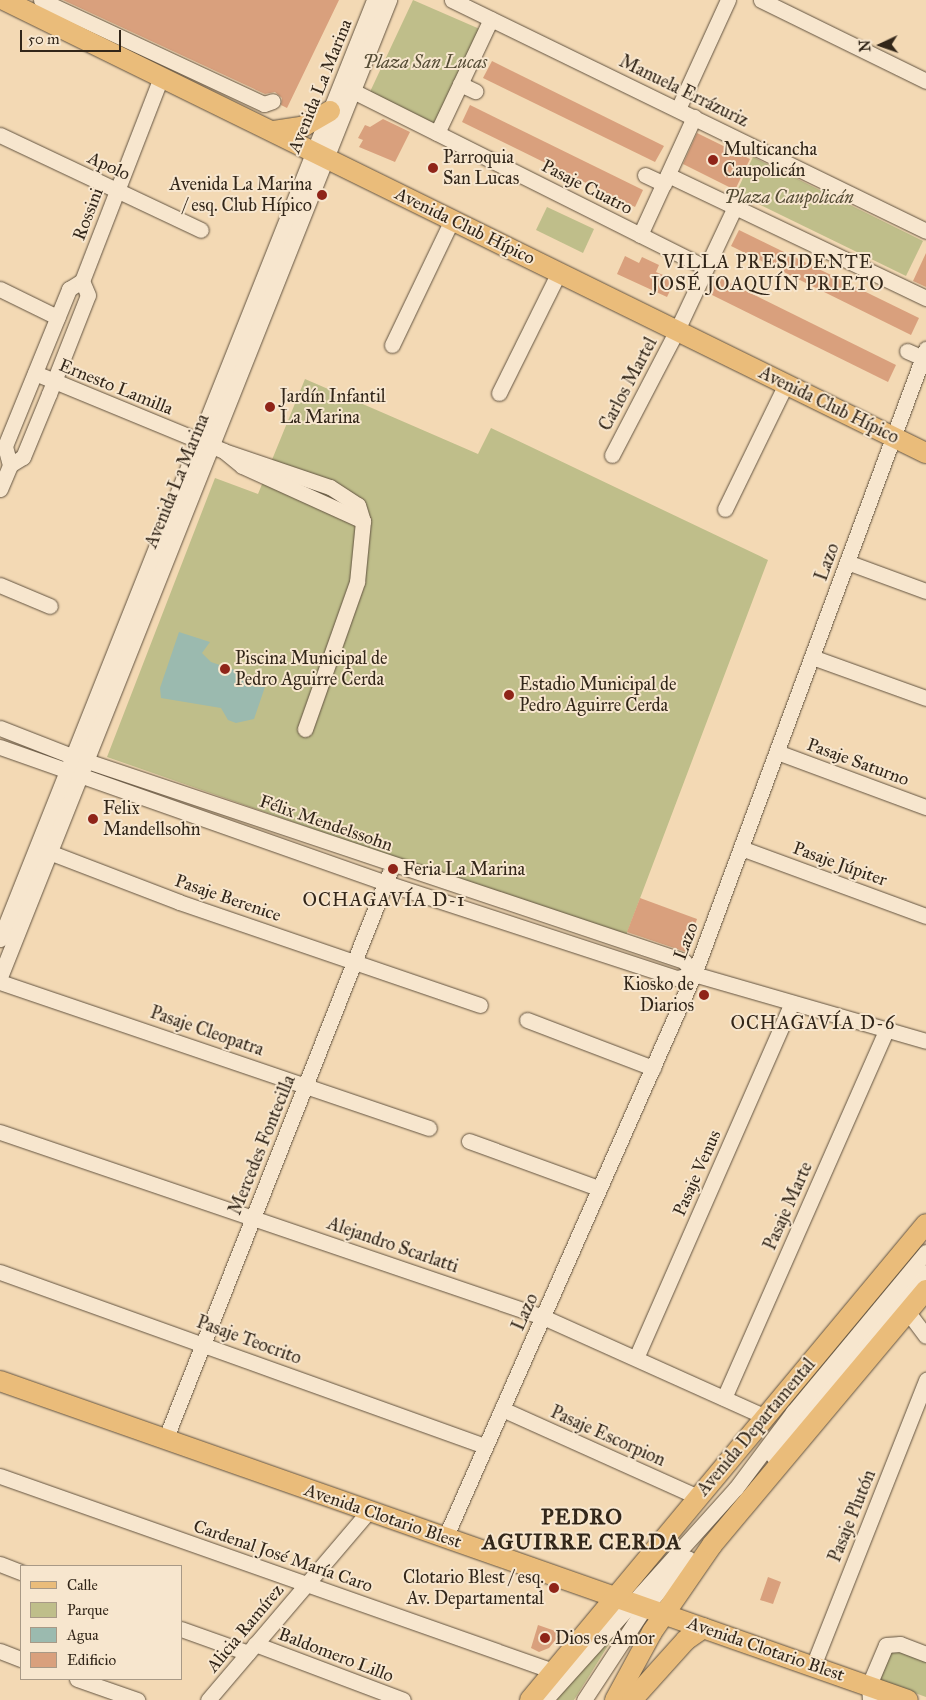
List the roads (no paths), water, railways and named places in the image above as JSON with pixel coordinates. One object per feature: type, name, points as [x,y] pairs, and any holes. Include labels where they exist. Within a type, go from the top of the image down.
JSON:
[{"type":"main road","name":"Avenida Club Hípico","points":[[16,3],[161,77],[926,452]]},
{"type":"main road","points":[[274,131],[304,126],[330,111]]},
{"type":"main road","name":"Avenida Departamental","points":[[615,1700],[639,1605],[698,1497],[926,1224]]},
{"type":"main road","name":"Avenida Departamental","points":[[530,1700],[553,1672],[639,1605],[716,1539],[926,1290]]},
{"type":"main road","name":"Avenida Clotario Blest","points":[[0,1381],[813,1666],[870,1693],[908,1700]]},
{"type":"main road","points":[[632,1700],[686,1640],[703,1628]]},
{"type":"street","points":[[41,0],[264,104],[273,101]]},
{"type":"street","name":"Avenida La Marina","points":[[320,154],[330,111],[374,0]]},
{"type":"street","name":"Avenida La Marina","points":[[0,976],[20,908],[176,513],[197,439],[238,359],[320,154],[353,91],[389,0]]},
{"type":"street","points":[[678,109],[728,0]]},
{"type":"street","points":[[761,0],[926,81]]},
{"type":"street","name":"Manuela Errázuriz","points":[[454,1],[926,231]]},
{"type":"street","points":[[437,133],[491,19]]},
{"type":"street","name":"Rossini","points":[[0,489],[6,466],[5,446],[69,288],[82,281],[161,77]]},
{"type":"street","points":[[460,84],[475,91]]},
{"type":"street","name":"Pasaje Cuatro","points":[[353,91],[705,267]]},
{"type":"street","points":[[640,235],[694,117]]},
{"type":"street","name":"Apolo","points":[[0,135],[201,230]]},
{"type":"street","points":[[645,175],[666,180],[734,207],[926,298]]},
{"type":"street","name":"Carlos Martel","points":[[612,455],[678,330],[705,267],[734,207]]},
{"type":"street","points":[[392,345],[452,220]]},
{"type":"street","points":[[499,393],[559,272]]},
{"type":"street","name":"Rossini","points":[[6,466],[23,457],[54,382],[88,295],[82,281]]},
{"type":"street","points":[[0,288],[58,316]]},
{"type":"street","points":[[907,350],[923,364]]},
{"type":"street","name":"Avenida La Marina","points":[[176,513],[218,448],[238,359]]},
{"type":"street","name":"Lazo","points":[[445,1538],[694,974],[847,562],[923,364]]},
{"type":"street","name":"Ernesto Lamilla","points":[[35,373],[218,448],[348,496],[358,505],[363,521],[357,582],[306,729]]},
{"type":"street","points":[[725,509],[786,384]]},
{"type":"street","points":[[847,562],[926,591]]},
{"type":"street","points":[[0,585],[50,606]]},
{"type":"street","points":[[812,657],[926,698]]},
{"type":"street","name":"Félix Mendelssohn","points":[[0,728],[79,759],[684,961],[694,974]]},
{"type":"street","name":"Félix Mendelssohn","points":[[0,746],[73,774],[386,882],[677,978],[694,974],[926,1041]]},
{"type":"street","name":"Pasaje Saturno","points":[[777,752],[926,807]]},
{"type":"street","name":"Avenida La Marina","points":[[0,939],[20,908],[50,852],[73,774]]},
{"type":"street","name":"Pasaje Júpiter","points":[[741,848],[926,916]]},
{"type":"street","name":"Pasaje Berenice","points":[[50,852],[179,902],[480,1005]]},
{"type":"street","name":"Mercedes Fontecilla","points":[[165,1440],[392,865]]},
{"type":"street","name":"Pasaje Cleopatra","points":[[0,982],[134,1026],[429,1128]]},
{"type":"street","name":"Pasaje Venus","points":[[636,1358],[792,1003]]},
{"type":"street","points":[[527,1020],[653,1068]]},
{"type":"street","name":"Pasaje Marte","points":[[724,1398],[886,1030]]},
{"type":"street","name":"Alejandro Scarlatti","points":[[0,1132],[543,1317],[766,1417]]},
{"type":"street","points":[[469,1141],[598,1188]]},
{"type":"street","points":[[584,1700],[639,1605],[760,1460],[792,1412],[926,1252]]},
{"type":"street","name":"Pasaje Teocrito","points":[[0,1272],[350,1395],[485,1446]]},
{"type":"street","points":[[545,1700],[639,1605],[926,1272]]},
{"type":"street","points":[[907,1311],[926,1336]]},
{"type":"street","name":"Pasaje Plutón","points":[[813,1666],[926,1380]]},
{"type":"street","name":"Pasaje Escorpion","points":[[502,1408],[698,1497]]},
{"type":"street","name":"Cardenal José María Caro","points":[[0,1476],[553,1672]]},
{"type":"street","name":"Alicia Ramírez","points":[[208,1700],[368,1511]]},
{"type":"street","points":[[0,1564],[20,1572]]},
{"type":"street","name":"Baldomero Lillo","points":[[182,1629],[252,1649],[403,1700]]},
{"type":"street","points":[[870,1693],[883,1648],[900,1644],[926,1654]]},
{"type":"street","points":[[0,1651],[20,1659]]},
{"type":"street","points":[[80,1680],[137,1700]]},
{"type":"water","points":[[179,632],[210,642],[202,653],[211,662],[267,681],[254,719],[236,723],[228,720],[221,708],[161,698],[160,688]]},
{"type":"place","name":"Multicancha Caupolicán","points":[[713,160]]},
{"type":"place","name":"Parroquia San Lucas","points":[[433,168]]},
{"type":"place","name":"Avenida La Marina / esq. Club Hípico","points":[[322,195]]},
{"type":"place","name":"Jardín Infantil La Marina","points":[[270,407]]},
{"type":"place","name":"Piscina Municipal de Pedro Aguirre Cerda","points":[[225,669]]},
{"type":"place","name":"Estadio Municipal de Pedro Aguirre Cerda","points":[[509,695]]},
{"type":"place","name":"Felix Mandellsohn","points":[[93,819]]},
{"type":"place","name":"Feria La Marina","points":[[393,869]]},
{"type":"place","name":"Kiosko de Diarios","points":[[704,995]]},
{"type":"place","name":"Clotario Blest / esq. Av. Departamental","points":[[554,1588]]},
{"type":"place","name":"Dios es Amor","points":[[545,1638]]},
{"type":"district","name":"VILLA PRESIDENTE JOSÉ JOAQUÍN PRIETO","points":[[768,273]]},
{"type":"district","name":"OCHAGAVÍA D-1","points":[[384,900]]},
{"type":"district","name":"OCHAGAVÍA D-6","points":[[813,1023]]},
{"type":"district","name":"PEDRO AGUIRRE CERDA","points":[[582,1528]]},
{"type":"park label","name":"Plaza San Lucas","points":[[425,62]]},
{"type":"park label","name":"Plaza Caupolicán","points":[[789,197]]}]
